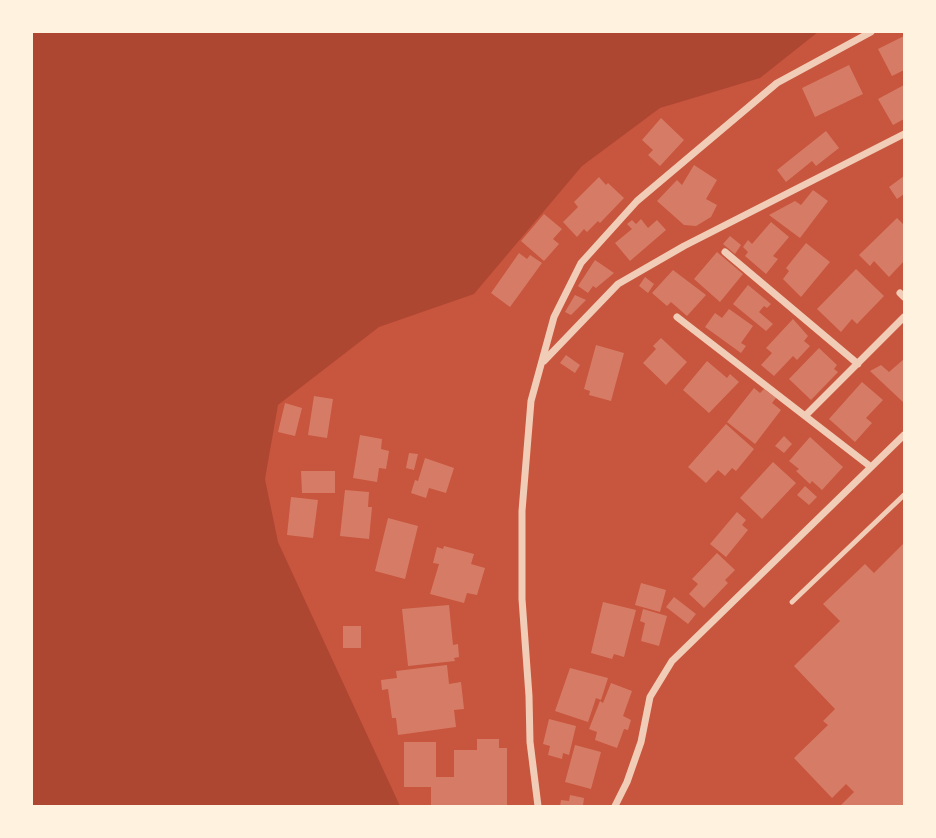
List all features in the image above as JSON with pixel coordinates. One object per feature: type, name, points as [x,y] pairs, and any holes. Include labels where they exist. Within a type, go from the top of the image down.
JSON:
[{"type":"street","points":[[538,807],[530,742],[530,696],[522,599],[522,511],[531,401],[554,317],[581,263],[637,201],[777,83],[871,32]]},
{"type":"street","points":[[542,363],[618,284],[684,246],[905,134]]},
{"type":"street","points":[[725,252],[858,364]]},
{"type":"street","points":[[677,317],[871,467]]},
{"type":"street","points":[[805,416],[905,317]]},
{"type":"street","points":[[614,807],[642,742],[650,697],[672,661],[905,435]]},
{"type":"lane","points":[[793,601],[905,495]]},
{"type":"shaded area","points":[[32,32],[818,32],[760,78],[660,108],[582,166],[474,294],[379,327],[278,405],[265,479],[278,542],[400,806],[32,806]]},
{"type":"building","points":[[904,36],[904,70],[892,76],[878,49]]},
{"type":"building","points":[[849,65],[863,94],[815,117],[802,88]]},
{"type":"building","points":[[904,85],[904,119],[893,125],[878,99]]},
{"type":"building","points":[[661,118],[684,140],[660,166],[648,155],[653,150],[642,140]]},
{"type":"building","points":[[826,131],[839,148],[816,166],[812,161],[786,182],[777,170]]},
{"type":"building","points":[[694,165],[717,180],[706,199],[717,205],[711,217],[696,226],[684,225],[657,201],[677,180],[682,185]]},
{"type":"building","points":[[904,176],[904,194],[897,199],[889,187]]},
{"type":"building","points":[[599,177],[624,198],[600,223],[598,221],[587,232],[584,229],[577,237],[563,222],[578,207],[574,202]]},
{"type":"building","points":[[813,190],[828,201],[800,238],[769,215],[795,201],[801,205]]},
{"type":"building","points":[[544,214],[562,229],[553,239],[559,244],[544,261],[521,241]]},
{"type":"building","points":[[897,218],[904,225],[904,261],[889,277],[874,261],[870,266],[859,255]]},
{"type":"building","points":[[641,219],[648,228],[657,220],[666,230],[630,261],[615,243],[632,229],[627,224],[632,220],[636,224]]},
{"type":"building","points":[[771,222],[789,237],[773,256],[778,259],[766,274],[745,256],[748,252],[743,247],[748,240],[752,244]]},
{"type":"building","points":[[730,236],[741,245],[735,254],[723,244]]},
{"type":"building","points":[[806,243],[830,262],[801,297],[783,279],[789,271],[786,268]]},
{"type":"building","points":[[717,252],[743,274],[720,302],[694,279]]},
{"type":"building","points":[[519,253],[527,259],[530,255],[542,263],[510,307],[491,293]]},
{"type":"building","points":[[595,260],[614,273],[596,288],[593,286],[588,293],[578,286]]},
{"type":"building","points":[[856,269],[884,296],[857,324],[852,319],[841,332],[817,309]]},
{"type":"building","points":[[673,270],[706,295],[687,316],[671,302],[667,306],[652,293]]},
{"type":"building","points":[[645,277],[654,284],[648,293],[639,286]]},
{"type":"building","points":[[748,285],[771,304],[767,308],[764,306],[759,312],[773,324],[766,331],[733,304]]},
{"type":"building","points":[[575,295],[586,300],[571,315],[565,312]]},
{"type":"building","points":[[729,309],[753,326],[741,343],[746,346],[741,353],[705,327],[715,313],[722,318]]},
{"type":"building","points":[[793,319],[808,336],[804,341],[810,346],[797,360],[793,356],[774,376],[761,365],[772,353],[766,348]]},
{"type":"building","points":[[661,338],[687,362],[666,385],[643,363],[656,349],[653,346]]},
{"type":"building","points":[[596,345],[624,353],[611,401],[589,395],[590,391],[584,389]]},
{"type":"building","points":[[819,348],[837,365],[834,369],[838,372],[811,400],[789,379]]},
{"type":"building","points":[[566,355],[580,365],[575,373],[560,363]]},
{"type":"building","points":[[904,359],[904,403],[870,371],[881,365],[889,372]]},
{"type":"building","points":[[707,361],[727,378],[730,374],[739,382],[709,413],[683,390]]},
{"type":"building","points":[[862,382],[883,400],[866,418],[872,423],[855,442],[829,419]]},
{"type":"building","points":[[754,388],[760,393],[764,389],[776,398],[772,403],[781,410],[755,444],[727,422]]},
{"type":"building","points":[[314,396],[333,399],[327,438],[308,435]]},
{"type":"building","points":[[285,403],[302,408],[295,436],[278,432]]},
{"type":"building","points":[[726,424],[754,449],[736,471],[732,468],[725,476],[718,470],[706,483],[688,467]]},
{"type":"building","points":[[360,435],[382,439],[381,449],[389,451],[386,469],[379,468],[377,482],[353,478]]},
{"type":"building","points":[[784,436],[792,444],[784,453],[775,446]]},
{"type":"building","points":[[810,437],[843,467],[822,490],[812,481],[810,484],[789,461]]},
{"type":"building","points":[[409,453],[418,454],[414,470],[406,468]]},
{"type":"building","points":[[425,458],[454,468],[446,493],[429,488],[426,498],[411,493]]},
{"type":"building","points":[[773,462],[796,483],[762,519],[740,498]]},
{"type":"building","points":[[301,471],[335,471],[335,493],[302,493]]},
{"type":"building","points":[[805,486],[817,497],[809,505],[797,495]]},
{"type":"building","points":[[345,490],[369,492],[368,507],[372,507],[369,539],[340,536]]},
{"type":"building","points":[[291,497],[318,500],[313,538],[287,535]]},
{"type":"building","points":[[737,512],[746,520],[742,525],[748,530],[726,557],[710,544]]},
{"type":"building","points":[[388,518],[418,526],[405,579],[375,571]]},
{"type":"building","points":[[904,543],[904,806],[840,806],[854,792],[846,784],[832,798],[794,758],[828,725],[823,721],[835,709],[794,666],[840,621],[823,604],[865,564],[874,573]]},
{"type":"building","points":[[444,546],[474,554],[471,564],[485,568],[477,595],[467,593],[464,603],[430,594],[439,564],[433,563],[437,547],[443,549]]},
{"type":"building","points":[[717,553],[735,570],[725,580],[728,583],[704,608],[689,594],[698,584],[692,579]]},
{"type":"building","points":[[641,583],[666,590],[660,612],[635,605]]},
{"type":"building","points":[[674,597],[696,614],[688,624],[666,607]]},
{"type":"building","points":[[603,602],[636,610],[624,657],[614,654],[612,659],[591,653]]},
{"type":"building","points":[[449,605],[453,645],[458,644],[459,657],[454,658],[455,661],[408,666],[402,609]]},
{"type":"building","points":[[643,609],[667,616],[659,646],[641,641],[645,623],[640,621]]},
{"type":"building","points":[[343,626],[361,626],[361,648],[343,648]]},
{"type":"building","points":[[447,665],[449,684],[461,682],[464,709],[454,710],[456,727],[398,735],[396,718],[392,718],[388,689],[382,690],[381,680],[397,678],[396,671]]},
{"type":"building","points":[[570,668],[608,678],[601,700],[596,698],[588,722],[555,711]]},
{"type":"building","points":[[611,683],[632,691],[623,716],[631,720],[628,730],[624,729],[617,748],[595,740],[597,732],[589,729],[600,701],[603,703]]},
{"type":"building","points":[[549,719],[576,726],[569,755],[563,753],[562,759],[548,755],[550,746],[543,744]]},
{"type":"building","points":[[477,739],[499,739],[499,748],[507,748],[507,806],[431,806],[431,787],[404,787],[404,742],[436,742],[436,777],[454,777],[454,750],[477,750]]},
{"type":"building","points":[[575,745],[601,752],[591,789],[565,782]]},
{"type":"building","points":[[570,795],[584,798],[583,806],[560,806],[561,800],[569,801]]}]
